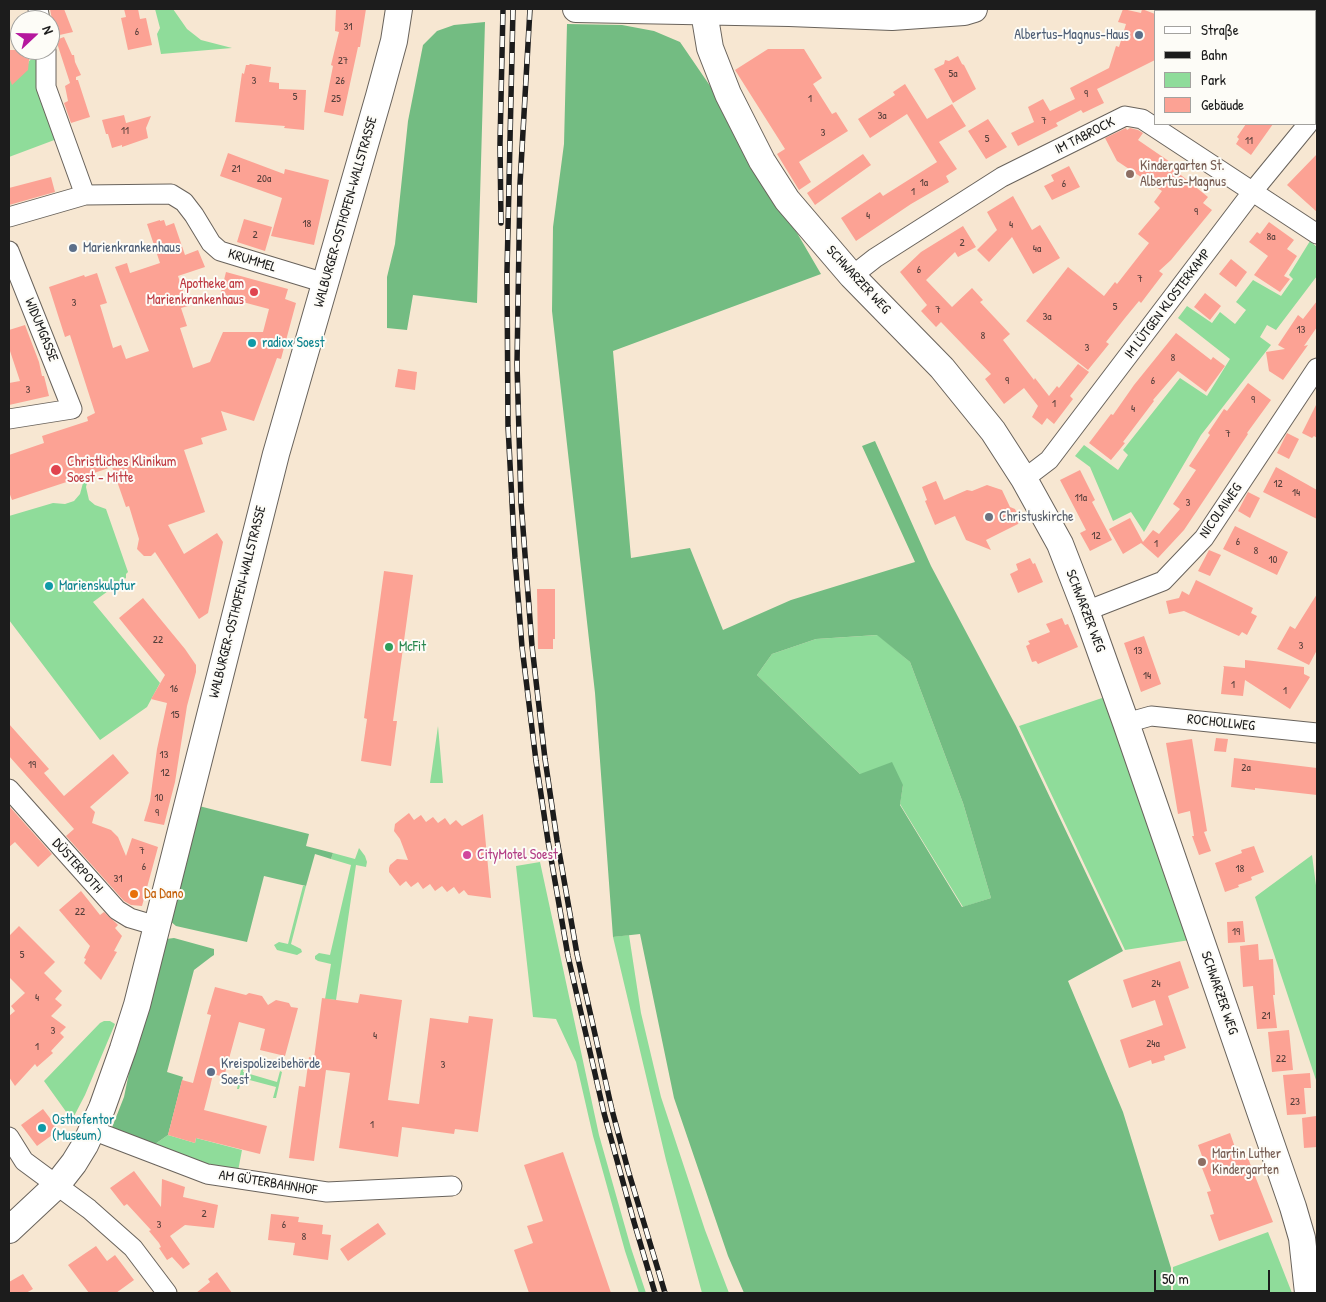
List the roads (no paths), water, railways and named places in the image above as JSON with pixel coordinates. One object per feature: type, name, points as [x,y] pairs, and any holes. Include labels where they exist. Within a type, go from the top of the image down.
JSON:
[{"type":"street","name":"WALBURGER-OSTHOFEN-WALLSTRASSE","points":[[9,1230],[56,1186],[74,1163],[92,1130],[113,1078],[157,926],[276,454],[394,42],[399,9]]},
{"type":"street","points":[[576,9],[704,10],[892,17],[964,12],[974,9]]},
{"type":"street","name":"SCHWARZER WEG","points":[[704,10],[710,48],[728,94],[762,161],[787,200],[852,276],[942,368],[993,432],[1024,479],[1060,544],[1126,723],[1293,1207],[1310,1236],[1308,1293]]},
{"type":"street","points":[[46,60],[46,87],[85,196]]},
{"type":"street","name":"IM TABROCK","points":[[852,276],[875,258],[1002,178],[1125,116],[1142,119],[1317,234]]},
{"type":"street","name":"IM LÜTGEN KLOSTERKAMP","points":[[1024,479],[1049,460],[1253,191],[1307,125]]},
{"type":"street","name":"KRUMMEL","points":[[9,217],[85,196],[171,194],[184,202],[211,243],[220,251],[325,283]]},
{"type":"street","name":"WIDUMGASSE","points":[[9,251],[72,409],[9,419]]},
{"type":"street","name":"NICOLAIWEG","points":[[1086,611],[1163,581],[1204,538],[1317,368]]},
{"type":"street","name":"ROCHOLLWEG","points":[[1126,723],[1151,716],[1316,729]]},
{"type":"street","name":"DÜSTERPOTH","points":[[9,790],[117,910],[130,918],[157,926]]},
{"type":"street","name":"AM GÜTERBAHNHOF","points":[[92,1130],[207,1174],[327,1192],[452,1186]]},
{"type":"street","points":[[9,1137],[24,1161],[121,1236],[133,1248],[167,1293]]},
{"type":"railway","points":[[501,223],[500,144],[503,9]]},
{"type":"railway","points":[[513,9],[507,272],[508,426],[522,647],[536,761],[568,956],[604,1113],[655,1293]]},
{"type":"railway","points":[[530,9],[520,184],[517,364],[521,502],[532,646],[545,759],[577,954],[612,1110],[665,1293]]},
{"type":"place","name":"Albertus-Magnus-Haus","points":[[1139,35]]},
{"type":"place","name":"Kindergarten St. Albertus-Magnus","points":[[1130,174]]},
{"type":"place","name":"Marienkrankenhaus","points":[[73,248]]},
{"type":"place","name":"Apotheke am Marienkrankenhaus","points":[[254,292]]},
{"type":"place","name":"radiox Soest","points":[[252,343]]},
{"type":"place","name":"Christliches Klinikum Soest - Mitte","points":[[56,470]]},
{"type":"place","name":"Christuskirche","points":[[989,517]]},
{"type":"place","name":"Marienskulptur","points":[[49,586]]},
{"type":"place","name":"McFit","points":[[389,647]]},
{"type":"place","name":"CityMotel Soest","points":[[467,855]]},
{"type":"place","name":"Da Dano","points":[[134,894]]},
{"type":"place","name":"Kreispolizeibehörde Soest","points":[[211,1072]]},
{"type":"place","name":"Osthofentor (Museum)","points":[[42,1128]]},
{"type":"place","name":"Martin Luther Kindergarten","points":[[1202,1162]]}]
